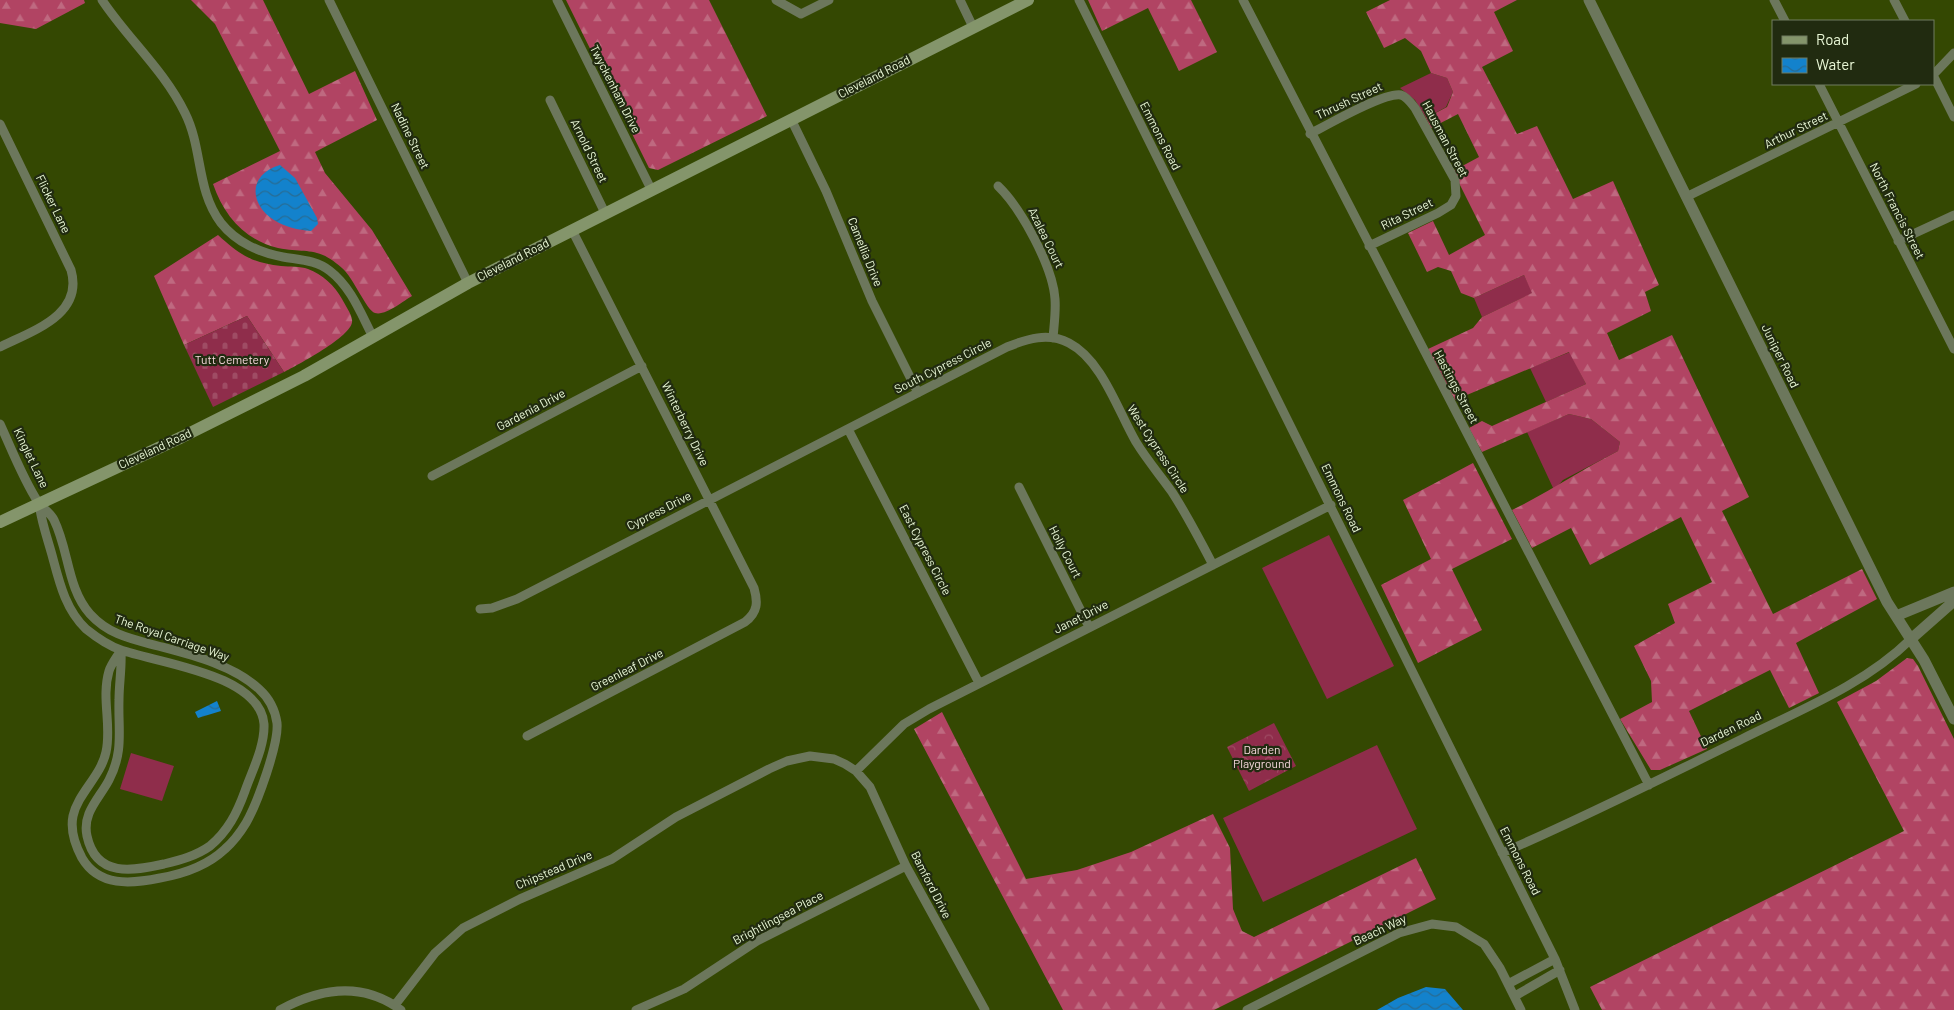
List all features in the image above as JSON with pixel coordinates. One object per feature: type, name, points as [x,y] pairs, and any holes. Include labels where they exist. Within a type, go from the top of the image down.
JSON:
[{"type":"main road","name":"Cleveland Road","points":[[0,522],[245,406],[304,376],[468,283],[1028,0]]},
{"type":"street","points":[[102,0],[160,72],[184,111],[196,143],[202,182],[213,210],[222,224],[234,236],[256,249],[283,257],[317,263],[329,270],[349,290],[373,336]]},
{"type":"street","name":"Nadine Street","points":[[329,0],[468,283]]},
{"type":"street","name":"Twyckenham Drive","points":[[557,0],[651,189]]},
{"type":"street","points":[[776,0],[801,14],[829,0]]},
{"type":"street","points":[[960,0],[973,27]]},
{"type":"street","name":"Emmons Road","points":[[1079,0],[1555,959],[1575,1010]]},
{"type":"street","name":"Hastings Street","points":[[1243,0],[1310,134],[1648,785]]},
{"type":"street","name":"Juniper Road","points":[[1589,0],[1896,616],[1924,660],[1954,719]]},
{"type":"street","points":[[1774,0],[1784,20]]},
{"type":"street","points":[[1894,0],[1904,20]]},
{"type":"street","points":[[1934,74],[1954,53]]},
{"type":"street","points":[[1934,77],[1954,117]]},
{"type":"street","name":"North Francis Street","points":[[1820,85],[1954,349]]},
{"type":"street","name":"Arthur Street","points":[[1686,197],[1914,85]]},
{"type":"street","name":"Thrush Street","points":[[1310,134],[1381,99],[1400,95]]},
{"type":"street","name":"Hausman Street","points":[[1400,95],[1408,99],[1415,108],[1455,180],[1458,192],[1454,201]]},
{"type":"street","name":"Arnold Street","points":[[550,100],[605,213]]},
{"type":"street","name":"Camellia Drive","points":[[791,119],[826,191],[872,301],[918,393]]},
{"type":"street","name":"Flicker Lane","points":[[0,124],[71,270],[74,283],[71,298],[57,316],[0,348]]},
{"type":"street","name":"Azalea Court","points":[[998,186],[1016,206],[1050,273],[1055,299],[1053,338]]},
{"type":"street","name":"Rita Street","points":[[1369,246],[1438,214],[1454,201]]},
{"type":"street","points":[[1898,241],[1954,216]]},
{"type":"street","name":"Winterberry Drive","points":[[572,230],[709,499],[756,596],[755,611],[752,617],[738,626]]},
{"type":"street","name":"South Cypress Circle","points":[[848,429],[1022,341],[1053,338]]},
{"type":"street","name":"West Cypress Circle","points":[[1053,338],[1075,347],[1094,365],[1129,430],[1172,492],[1212,565]]},
{"type":"street","name":"Gardenia Drive","points":[[432,476],[642,366]]},
{"type":"street","name":"Kinglet Lane","points":[[0,424],[39,503]]},
{"type":"street","name":"Cypress Drive","points":[[480,609],[492,608],[517,599],[848,429]]},
{"type":"street","name":"East Cypress Circle","points":[[848,429],[979,683]]},
{"type":"street","name":"Holly Court","points":[[1019,487],[1089,627]]},
{"type":"street","name":"The Royal Carriage Way","points":[[39,503],[42,525],[60,585],[71,610],[87,629],[121,650],[169,662],[225,682],[248,695],[256,704],[264,722],[264,732],[258,754],[238,813],[226,830],[199,853],[170,862],[128,871],[113,868],[102,861],[88,842],[86,826],[88,813],[109,780],[120,749],[118,703],[123,671],[121,650]]},
{"type":"street","name":"The Royal Carriage Way","points":[[39,503],[53,518],[82,603],[100,624],[120,636],[178,651],[231,671],[257,687],[267,696],[275,714],[277,724],[274,747],[251,813],[236,837],[215,857],[190,871],[130,883],[110,880],[92,870],[77,849],[72,827],[79,803],[102,767],[106,752],[106,690],[109,670],[121,650]]},
{"type":"street","name":"Janet Drive","points":[[856,771],[904,724],[979,683],[1331,505]]},
{"type":"street","points":[[1896,616],[1954,592]]},
{"type":"street","name":"Darden Road","points":[[1502,853],[1590,814],[1863,676],[1882,665],[1954,601]]},
{"type":"street","name":"Greenleaf Drive","points":[[527,736],[738,626]]},
{"type":"street","name":"Chipstead Drive","points":[[280,1010],[313,994],[343,990],[370,994],[398,1008],[435,954],[463,928],[520,899],[612,858],[696,806],[769,769],[798,758],[828,758],[845,764],[856,771]]},
{"type":"street","name":"Bamford Drive","points":[[856,771],[870,787],[906,866],[985,1010]]},
{"type":"street","name":"Brightlingsea Place","points":[[636,1010],[684,989],[766,936],[906,866]]},
{"type":"street","name":"Beach Way","points":[[1247,1010],[1399,933],[1432,924],[1456,927],[1476,937],[1490,950],[1521,1010]]},
{"type":"street","points":[[1508,984],[1555,959]]},
{"type":"street","points":[[1515,996],[1560,970]]},
{"type":"green space","points":[[0,0],[84,0],[85,3],[36,29],[0,23]]},
{"type":"green space","points":[[191,0],[263,0],[309,94],[355,71],[377,120],[315,152],[325,173],[372,230],[412,296],[389,310],[375,313],[368,306],[346,272],[333,261],[318,253],[288,250],[266,244],[246,233],[230,216],[213,184],[280,151],[215,24]]},
{"type":"green space","points":[[566,0],[709,0],[767,116],[658,170],[649,168]]},
{"type":"green space","points":[[1088,0],[1191,0],[1217,52],[1179,71],[1148,8],[1102,31]]},
{"type":"green space","points":[[1390,0],[1517,0],[1494,12],[1513,51],[1482,67],[1517,134],[1537,126],[1573,199],[1613,181],[1659,285],[1645,292],[1651,311],[1607,333],[1619,360],[1672,335],[1749,497],[1722,511],[1773,614],[1862,569],[1877,599],[1796,643],[1819,693],[1789,708],[1770,670],[1689,711],[1707,749],[1660,770],[1651,770],[1620,719],[1652,702],[1651,681],[1634,646],[1675,623],[1668,604],[1712,582],[1681,517],[1590,565],[1571,528],[1532,548],[1512,510],[1618,451],[1620,442],[1591,419],[1569,414],[1482,452],[1469,428],[1482,421],[1492,426],[1586,384],[1569,352],[1455,400],[1428,349],[1473,328],[1482,317],[1532,293],[1524,275],[1474,298],[1461,293],[1451,271],[1438,267],[1427,272],[1408,233],[1433,221],[1449,255],[1485,235],[1453,171],[1479,157],[1458,114],[1431,128],[1426,118],[1447,107],[1453,92],[1447,78],[1431,73],[1421,51],[1405,38],[1384,48],[1366,12]]},
{"type":"green space","points":[[1431,73],[1447,78],[1453,92],[1446,107],[1426,118],[1415,100],[1400,88]]},
{"type":"green space","points":[[218,235],[240,253],[254,260],[271,265],[305,268],[323,277],[336,290],[348,309],[352,320],[350,326],[324,349],[284,372],[247,316],[184,345],[154,276]]},
{"type":"green space","points":[[1524,275],[1533,293],[1482,317],[1474,298]]},
{"type":"green space","name":"Tutt Cemetery","points":[[247,316],[284,372],[213,407],[184,345]]},
{"type":"green space","points":[[1570,352],[1586,384],[1546,402],[1530,368]]},
{"type":"green space","points":[[1569,414],[1591,419],[1620,442],[1618,451],[1563,480],[1554,490],[1527,432]]},
{"type":"green space","points":[[1473,463],[1512,539],[1452,569],[1482,630],[1418,663],[1381,585],[1431,559],[1403,500]]},
{"type":"green space","points":[[1329,535],[1394,666],[1327,699],[1262,568]]},
{"type":"green space","points":[[1907,658],[1913,659],[1918,666],[1954,739],[1954,1010],[1602,1010],[1590,987],[1904,831],[1837,702],[1876,681]]},
{"type":"green space","points":[[942,712],[1026,879],[1077,870],[1131,852],[1213,814],[1230,848],[1233,909],[1242,931],[1254,937],[1416,858],[1436,899],[1214,1010],[1063,1010],[914,729]]},
{"type":"green space","name":"Darden Playground","points":[[1274,723],[1296,766],[1249,791],[1227,747]]},
{"type":"green space","points":[[1377,745],[1417,829],[1263,902],[1223,818]]},
{"type":"green space","points":[[131,753],[174,766],[162,801],[120,789]]},
{"type":"water","points":[[280,165],[295,178],[317,218],[318,224],[311,231],[292,228],[274,220],[266,213],[256,198],[258,182],[262,175]]},
{"type":"water","points":[[217,701],[221,711],[198,718],[195,712]]},
{"type":"water","points":[[1426,987],[1445,989],[1463,1010],[1377,1010],[1398,998]]}]
